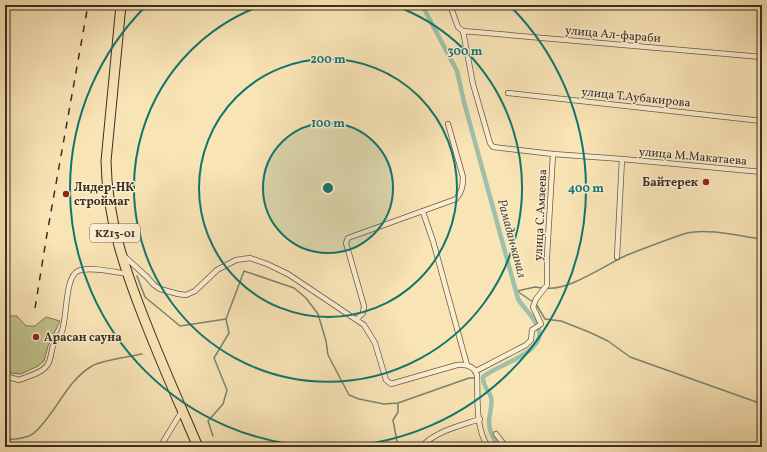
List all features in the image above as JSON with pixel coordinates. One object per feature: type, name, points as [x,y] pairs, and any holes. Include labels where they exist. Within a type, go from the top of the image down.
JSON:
[{"type":"highway","name":"KZ13-01","points":[[121,5],[106,161],[106,184],[109,205],[127,274],[159,356],[198,447]]},
{"type":"street","points":[[450,5],[458,28],[463,31]]},
{"type":"street","name":"улица Ал-фараби","points":[[463,31],[762,58]]},
{"type":"street","name":"улица С.Амзеева","points":[[463,31],[473,84],[490,143],[493,147],[553,154],[547,256],[547,285],[536,299],[533,307],[541,324],[532,330],[532,340],[526,345],[476,371]]},
{"type":"street","name":"улица Т.Аубакирова","points":[[508,93],[762,121]]},
{"type":"street","points":[[357,319],[363,313],[364,306],[346,243],[348,238],[456,199],[461,194],[463,177],[448,124]]},
{"type":"street","name":"улица М.Макатаева","points":[[553,154],[762,172]]},
{"type":"street","name":"улица М.Макатаева","points":[[617,257],[622,159]]},
{"type":"street","points":[[422,212],[433,241],[467,365]]},
{"type":"street","points":[[762,239],[760,244],[762,253]]},
{"type":"street","points":[[121,254],[144,273],[154,285],[160,289],[186,295],[195,291],[217,270],[236,260],[250,258],[288,274],[357,319],[368,330],[375,343],[388,383],[396,383],[457,365],[467,365],[476,371],[482,433],[488,447]]},
{"type":"street","points":[[5,376],[19,380],[42,370],[48,364],[53,346],[62,332],[66,318],[69,286],[72,276],[77,271],[88,269],[127,274]]},
{"type":"street","points":[[160,447],[183,410]]},
{"type":"street","points":[[421,447],[434,436],[480,420]]},
{"type":"street","points":[[496,434],[506,447]]},
{"type":"green space","name":"Арасан сауна","points":[[5,316],[17,316],[26,326],[35,326],[46,317],[60,321],[48,346],[44,361],[38,366],[21,374],[5,371]]},
{"type":"waterway","name":"Рамадан канал","points":[[422,5],[457,71],[464,102],[518,299],[539,330],[539,338],[535,345],[527,352],[489,372],[483,377],[484,383],[491,397],[489,426],[493,438],[500,447]]},
{"type":"waterway","points":[[546,288],[555,288],[576,282],[627,255],[687,233],[704,231],[760,239]]},
{"type":"waterway","points":[[213,436],[208,421],[223,404],[227,390],[214,358],[229,333],[226,319],[244,271],[294,288],[306,298],[318,314],[326,341],[328,355],[349,395],[359,399],[384,404],[398,403],[469,378],[475,378]]},
{"type":"waterway","points":[[137,276],[145,297],[180,326],[226,319]]},
{"type":"waterway","points":[[517,291],[535,287],[542,288]]},
{"type":"waterway","points":[[517,291],[533,302]]},
{"type":"waterway","points":[[536,304],[545,319],[561,321],[589,332],[608,341],[630,357],[762,404]]},
{"type":"waterway","points":[[5,440],[24,438],[34,433],[49,417],[68,389],[92,366],[142,354]]},
{"type":"waterway","points":[[398,403],[398,412],[393,420],[398,447]]},
{"type":"railway","points":[[35,308],[88,5]]},
{"type":"place","name":"Байтерек","points":[[706,182]]},
{"type":"place","name":"Лидер-НК строймаг","points":[[66,194]]},
{"type":"place","name":"Арасан сауна","points":[[36,337]]}]
